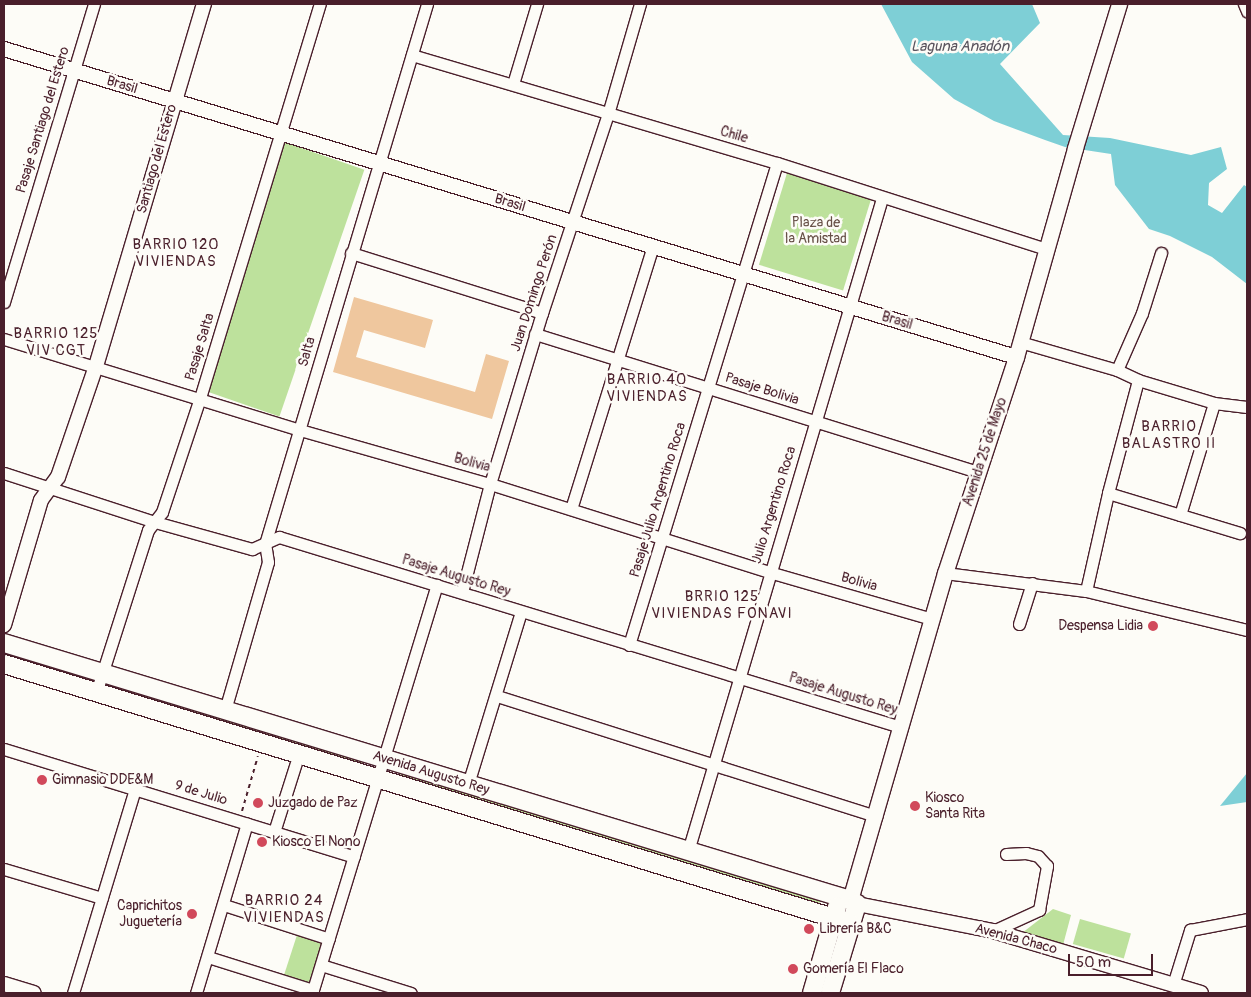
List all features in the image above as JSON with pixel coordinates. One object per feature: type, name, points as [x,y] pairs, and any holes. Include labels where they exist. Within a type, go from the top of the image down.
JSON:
[{"type":"main road","name":"Avenida 25 de Mayo","points":[[830,993],[850,923],[849,900],[876,816],[945,573],[1016,357],[1070,163],[1119,4]]},
{"type":"main road","name":"Avenida Augusto Rey","points":[[4,643],[849,900]]},
{"type":"main road","name":"Avenida Augusto Rey","points":[[4,664],[850,923]]},
{"type":"main road","name":"Avenida 25 de Mayo","points":[[812,993],[833,918],[849,900]]},
{"type":"street","name":"Pasaje Santiago del Estero","points":[[4,302],[94,4]]},
{"type":"street","name":"Santiago del Estero","points":[[4,625],[42,500],[58,477],[96,366],[204,4]]},
{"type":"street","name":"Pasaje Salta","points":[[96,693],[148,530],[162,512],[200,398],[320,4]]},
{"type":"street","name":"Salta","points":[[225,710],[268,562],[265,544],[427,4]]},
{"type":"street","points":[[513,84],[537,4]]},
{"type":"street","name":"Juan Domingo Perón","points":[[462,592],[490,484],[535,334],[608,114],[640,4]]},
{"type":"street","points":[[1244,4],[1247,10]]},
{"type":"street","name":"Brasil","points":[[4,49],[1016,357]]},
{"type":"street","name":"Chile","points":[[412,55],[777,164],[1046,250]]},
{"type":"street","name":"Pasaje Julio Argentino Roca","points":[[629,645],[777,164]]},
{"type":"street","name":"Julio Argentino Roca","points":[[688,851],[769,572],[882,198]]},
{"type":"street","points":[[571,509],[616,359],[653,246]]},
{"type":"street","points":[[351,253],[542,313]]},
{"type":"street","points":[[1117,370],[1142,313],[1161,253]]},
{"type":"street","name":"Pasaje Bolivia","points":[[535,334],[979,472]]},
{"type":"street","name":"Bolivia","points":[[4,339],[300,430],[490,484],[769,572],[932,619]]},
{"type":"street","points":[[1020,342],[1117,370],[1138,380],[1214,403],[1247,407]]},
{"type":"street","points":[[1086,591],[1108,493],[1138,380]]},
{"type":"street","points":[[1180,515],[1214,403]]},
{"type":"street","name":"Pasaje Augusto Rey","points":[[4,473],[155,522],[252,549],[278,537],[902,727]]},
{"type":"street","points":[[1108,493],[1240,533]]},
{"type":"street","points":[[945,573],[1086,591],[1247,630]]},
{"type":"street","points":[[1019,624],[1032,583]]},
{"type":"street","points":[[208,957],[313,992],[437,585]]},
{"type":"street","points":[[468,784],[497,696],[521,612]]},
{"type":"street","points":[[497,696],[876,816]]},
{"type":"street","name":"9 de Julio","points":[[4,749],[354,856]]},
{"type":"street","points":[[274,832],[299,754]]},
{"type":"street","points":[[73,993],[135,789]]},
{"type":"street","points":[[196,993],[224,905],[247,823]]},
{"type":"street","points":[[994,931],[1039,910],[1046,866],[1038,856],[1026,853],[1006,854]]},
{"type":"street","points":[[4,869],[102,898]]},
{"type":"street","name":"Avenida Chaco","points":[[849,900],[994,931],[1201,993]]},
{"type":"street","points":[[224,905],[329,939]]},
{"type":"street","points":[[1173,985],[1190,930],[1247,919]]},
{"type":"street","points":[[321,965],[411,993]]},
{"type":"street","points":[[4,984],[34,993]]},
{"type":"path","points":[[247,823],[242,812],[262,742]]},
{"type":"green space","points":[[284,142],[364,170],[279,416],[199,389]]},
{"type":"green space","name":"Plaza de la Amistad","points":[[787,173],[871,199],[843,291],[759,265]]},
{"type":"green space","points":[[16,653],[77,672],[75,680],[13,662]]},
{"type":"green space","points":[[120,686],[363,759],[361,767],[119,693]]},
{"type":"green space","points":[[402,770],[821,898],[818,908],[399,780]]},
{"type":"green space","points":[[1053,909],[1071,915],[1063,945],[1022,933]]},
{"type":"green space","points":[[1080,919],[1131,934],[1124,959],[1073,944]]},
{"type":"green space","points":[[297,935],[322,943],[309,983],[284,975]]},
{"type":"water","name":"Laguna Anadón","points":[[881,4],[1032,4],[1040,23],[1000,64],[1063,135],[1110,138],[1191,155],[1221,147],[1227,169],[1209,183],[1208,205],[1222,213],[1244,185],[1247,187],[1247,284],[1212,257],[1170,236],[1149,229],[1115,185],[1111,154],[1065,147],[1045,140],[994,121],[954,99],[912,62]]},
{"type":"water","points":[[1247,773],[1247,802],[1220,806]]},
{"type":"building","points":[[354,297],[433,320],[425,348],[364,330],[356,357],[475,392],[486,354],[509,361],[492,419],[333,372]]},
{"type":"place","name":"Despensa Lidia","points":[[1153,626]]},
{"type":"place","name":"Gimnasio DDE&M","points":[[42,780]]},
{"type":"place","name":"Juzgado de Paz","points":[[258,803]]},
{"type":"place","name":"Kiosco Santa Rita","points":[[915,806]]},
{"type":"place","name":"Kiosco El Nono","points":[[262,842]]},
{"type":"place","name":"Caprichitos Juguetería","points":[[192,914]]},
{"type":"place","name":"Librería B&C","points":[[809,929]]},
{"type":"place","name":"Gomería El Flaco","points":[[793,969]]},
{"type":"district","name":"BARRIO 120 VIVIENDAS","points":[[176,252]]},
{"type":"district","name":"BARRIO 125 VIV CGT","points":[[56,342]]},
{"type":"district","name":"BARRIO 40 VIVIENDAS","points":[[647,388]]},
{"type":"district","name":"BARRIO BALASTRO II","points":[[1169,434]]},
{"type":"district","name":"BRRIO 125 VIVIENDAS FONAVI","points":[[722,604]]},
{"type":"district","name":"BARRIO 24 VIVIENDAS","points":[[284,908]]}]
